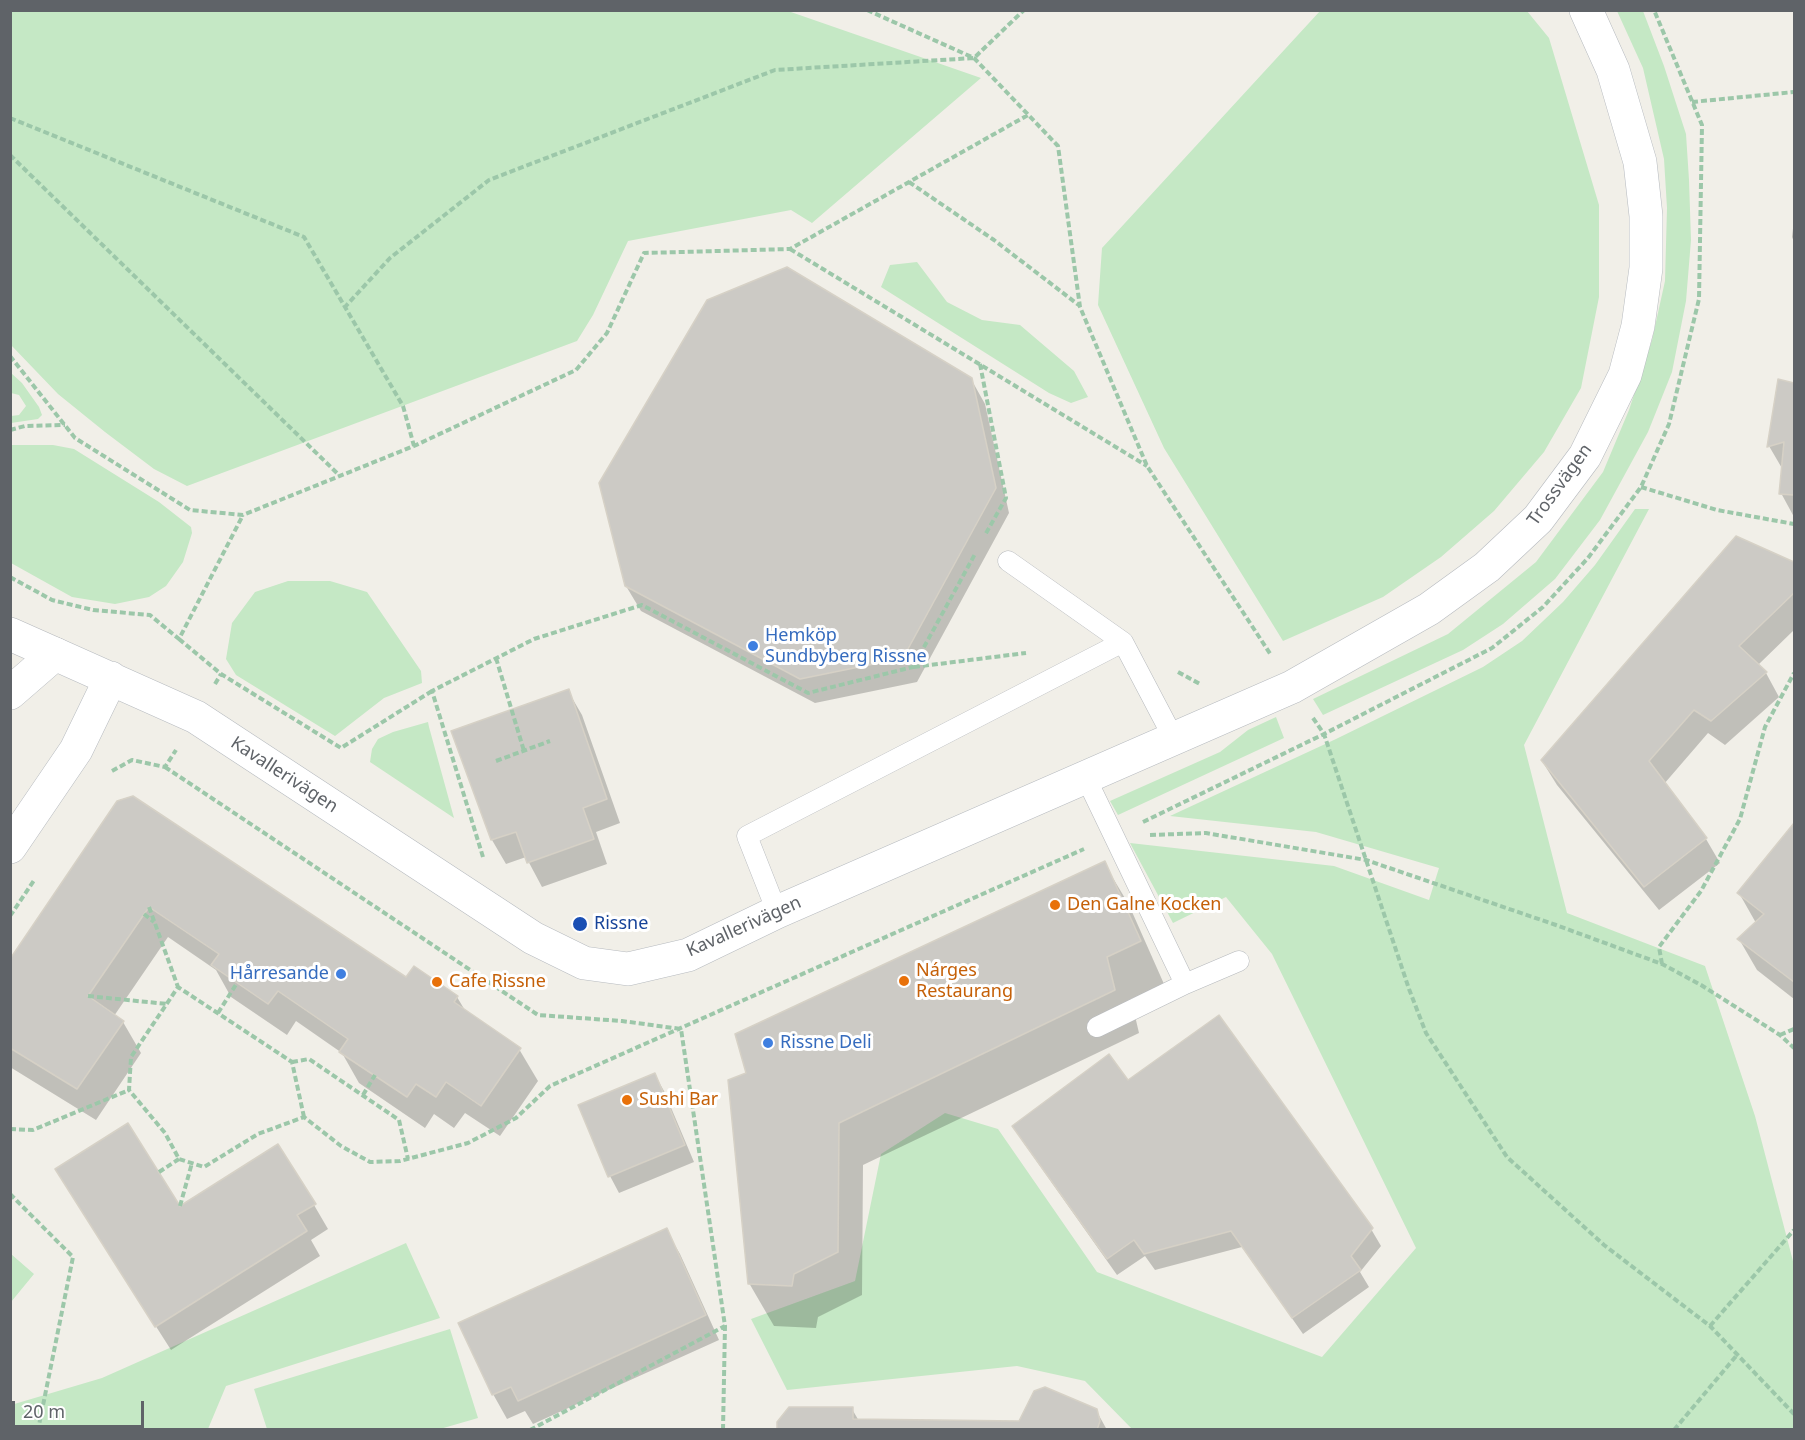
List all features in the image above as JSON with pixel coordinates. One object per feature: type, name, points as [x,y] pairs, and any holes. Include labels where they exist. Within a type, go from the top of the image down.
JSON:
[{"type":"street","name":"Trossvägen","points":[[1174,739],[1292,687],[1429,609],[1487,567],[1538,519],[1586,456],[1625,375],[1638,326],[1646,268],[1646,216],[1637,150],[1613,70],[1586,10]]},
{"type":"street","name":"Kavallerivägen","points":[[10,634],[196,717],[533,938],[584,963],[628,969],[688,954],[777,912],[1174,739]]},
{"type":"street","points":[[10,693],[55,654]]},
{"type":"street","points":[[10,847],[76,750],[111,678]]},
{"type":"lane","points":[[1008,561],[1123,642],[1174,739]]},
{"type":"lane","points":[[777,912],[747,836],[1123,642]]},
{"type":"lane","points":[[1086,778],[1185,984]]},
{"type":"lane","points":[[1097,1027],[1185,984],[1239,961]]},
{"type":"path","points":[[867,10],[974,58],[1058,146],[1080,307],[1147,466],[1324,734],[1426,1034],[1507,1157],[1604,1245],[1710,1326],[1794,1414]]},
{"type":"path","points":[[344,308],[390,258],[489,180],[775,70],[974,58],[1024,10]]},
{"type":"path","points":[[1692,102],[1794,92]]},
{"type":"path","points":[[10,356],[75,438],[190,510],[243,515],[414,446],[576,370],[607,333],[644,253],[790,249],[1028,115]]},
{"type":"path","points":[[10,118],[304,237],[403,406],[414,446]]},
{"type":"path","points":[[10,155],[340,476]]},
{"type":"path","points":[[908,182],[994,240],[1080,307]]},
{"type":"path","points":[[790,249],[1147,466]]},
{"type":"path","points":[[980,364],[1006,498],[984,537]]},
{"type":"path","points":[[10,430],[25,426],[65,425]]},
{"type":"path","points":[[1641,487],[1718,510],[1794,524]]},
{"type":"path","points":[[179,639],[243,515]]},
{"type":"path","points":[[10,578],[52,600],[93,610],[150,615],[220,674],[341,748],[432,691],[534,639],[642,605],[808,693],[913,667],[978,548]]},
{"type":"path","points":[[496,658],[524,751]]},
{"type":"path","points":[[1662,964],[1659,947],[1701,891],[1740,819],[1765,727],[1794,673]]},
{"type":"path","points":[[165,767],[220,674]]},
{"type":"path","points":[[432,691],[485,861]]},
{"type":"path","points":[[292,1062],[304,1117],[341,1146],[370,1162],[400,1161],[468,1143],[516,1118],[550,1086],[1114,836],[1324,734]]},
{"type":"path","points":[[496,761],[550,741]]},
{"type":"path","points":[[107,773],[132,760],[165,767],[538,1015],[622,1021],[681,1029]]},
{"type":"path","points":[[1114,836],[1206,833],[1366,860],[1556,924],[1662,964],[1701,985],[1780,1035],[1794,1048]]},
{"type":"path","points":[[10,916],[36,878]]},
{"type":"path","points":[[149,907],[178,987],[292,1062],[309,1059],[399,1120],[408,1159]]},
{"type":"path","points":[[144,915],[155,922]]},
{"type":"path","points":[[218,1013],[237,983]]},
{"type":"path","points":[[178,987],[132,1057],[129,1090],[165,1133],[179,1159],[204,1167],[258,1134],[304,1117]]},
{"type":"path","points":[[88,996],[167,1004]]},
{"type":"path","points":[[99,1004],[103,998]]},
{"type":"path","points":[[681,1029],[725,1326],[723,1430]]},
{"type":"path","points":[[1780,1035],[1794,1029]]},
{"type":"path","points":[[363,1095],[375,1076]]},
{"type":"path","points":[[10,1129],[33,1130],[129,1090]]},
{"type":"path","points":[[159,1172],[179,1159]]},
{"type":"path","points":[[180,1206],[192,1163]]},
{"type":"path","points":[[10,1194],[73,1257],[38,1430]]},
{"type":"path","points":[[1710,1326],[1794,1230]]},
{"type":"path","points":[[530,1430],[725,1326]]},
{"type":"path","points":[[1674,1430],[1737,1355]]},
{"type":"green space","points":[[11,10],[788,11],[981,78],[812,223],[791,210],[628,241],[593,315],[577,341],[187,486],[154,469],[105,432],[58,394],[11,345]]},
{"type":"green space","points":[[1320,11],[1527,11],[1549,38],[1599,205],[1599,297],[1581,388],[1544,452],[1494,511],[1441,557],[1383,597],[1283,641],[1164,448],[1098,305],[1102,248]]},
{"type":"green space","points":[[1617,11],[1643,11],[1686,134],[1691,240],[1686,301],[1672,372],[1648,432],[1600,520],[1555,579],[1503,624],[1463,650],[1323,715],[1313,699],[1448,634],[1536,562],[1603,472],[1629,410],[1652,340],[1665,281],[1667,208],[1664,159],[1643,68]]},
{"type":"green space","points":[[917,262],[947,302],[982,320],[1020,325],[1074,371],[1088,397],[1071,403],[1049,393],[881,287],[890,265]]},
{"type":"green space","points":[[11,373],[22,383],[39,407],[42,415],[38,419],[11,423],[11,416],[19,415],[26,406],[19,395],[11,393]]},
{"type":"green space","points":[[10,445],[53,445],[74,449],[159,502],[191,527],[192,533],[183,562],[166,586],[149,597],[115,604],[72,597],[11,563]]},
{"type":"green space","points":[[1635,509],[1649,509],[1524,745],[1567,913],[1705,966],[1755,1116],[1794,1265],[1794,1429],[1132,1429],[1085,1381],[1017,1366],[787,1390],[751,1319],[855,1281],[881,1154],[945,1113],[998,1129],[1097,1272],[1322,1357],[1416,1248],[1272,954],[1226,897],[1173,923],[1130,843],[1334,866],[1429,900],[1439,868],[1316,832],[1170,816],[1336,739],[1483,667],[1522,641],[1563,602],[1595,565]]},
{"type":"green space","points":[[288,581],[330,581],[367,592],[421,671],[422,683],[384,698],[335,736],[236,675],[226,659],[232,623],[255,592]]},
{"type":"green space","points":[[1276,717],[1284,738],[1118,815],[1110,801],[1220,752],[1248,730]]},
{"type":"green space","points":[[428,722],[454,818],[370,762],[372,749],[378,739]]},
{"type":"green space","points":[[406,1243],[440,1318],[226,1386],[208,1429],[11,1429],[11,1405],[102,1378]]},
{"type":"green space","points":[[11,1254],[34,1274],[11,1302]]},
{"type":"green space","points":[[450,1329],[478,1418],[440,1429],[267,1429],[254,1389]]},
{"type":"building","points":[[787,267],[972,378],[996,488],[903,658],[800,679],[625,586],[599,483],[707,300]]},
{"type":"building","points":[[1778,379],[1794,383],[1794,495],[1779,494],[1784,442],[1767,447]]},
{"type":"building","points":[[1736,536],[1794,562],[1794,593],[1739,646],[1767,672],[1711,721],[1694,710],[1649,761],[1707,838],[1644,887],[1541,760]]},
{"type":"building","points":[[569,689],[607,799],[583,808],[594,839],[527,863],[516,832],[491,840],[451,731]]},
{"type":"building","points":[[133,796],[406,977],[414,966],[458,996],[454,1002],[521,1048],[481,1106],[446,1082],[436,1097],[416,1084],[407,1097],[339,1052],[348,1039],[278,991],[268,1004],[211,965],[219,954],[149,907],[88,996],[124,1021],[77,1089],[10,1048],[10,959],[117,801]]},
{"type":"building","points":[[1794,823],[1794,982],[1737,939],[1764,914],[1737,893]]},
{"type":"building","points":[[1105,861],[1141,941],[1107,957],[1115,990],[839,1123],[838,1252],[794,1274],[792,1286],[748,1284],[728,1080],[746,1073],[735,1034]]},
{"type":"building","points":[[1219,1015],[1373,1228],[1351,1256],[1361,1270],[1292,1318],[1231,1231],[1144,1254],[1134,1240],[1107,1259],[1012,1126],[1109,1054],[1128,1080]]},
{"type":"building","points":[[655,1073],[685,1145],[608,1177],[578,1105]]},
{"type":"building","points":[[128,1123],[180,1206],[278,1144],[316,1204],[297,1215],[307,1231],[155,1327],[55,1169]]},
{"type":"building","points":[[667,1228],[706,1315],[518,1401],[511,1387],[492,1395],[458,1323]]},
{"type":"building","points":[[1045,1387],[1097,1409],[1100,1421],[1097,1430],[777,1430],[777,1422],[789,1407],[853,1407],[853,1419],[1019,1421],[1034,1391]]},
{"type":"place","name":"Hemköp Sundbyberg Rissne","points":[[753,646]]},
{"type":"place","name":"Den Galne Kocken","points":[[1055,905]]},
{"type":"place","name":"Rissne","points":[[580,924]]},
{"type":"place","name":"Hårresande","points":[[341,974]]},
{"type":"place","name":"Nárges Restaurang","points":[[904,981]]},
{"type":"place","name":"Cafe Rissne","points":[[437,982]]},
{"type":"place","name":"Rissne Deli","points":[[768,1043]]},
{"type":"place","name":"Sushi Bar","points":[[627,1100]]}]
